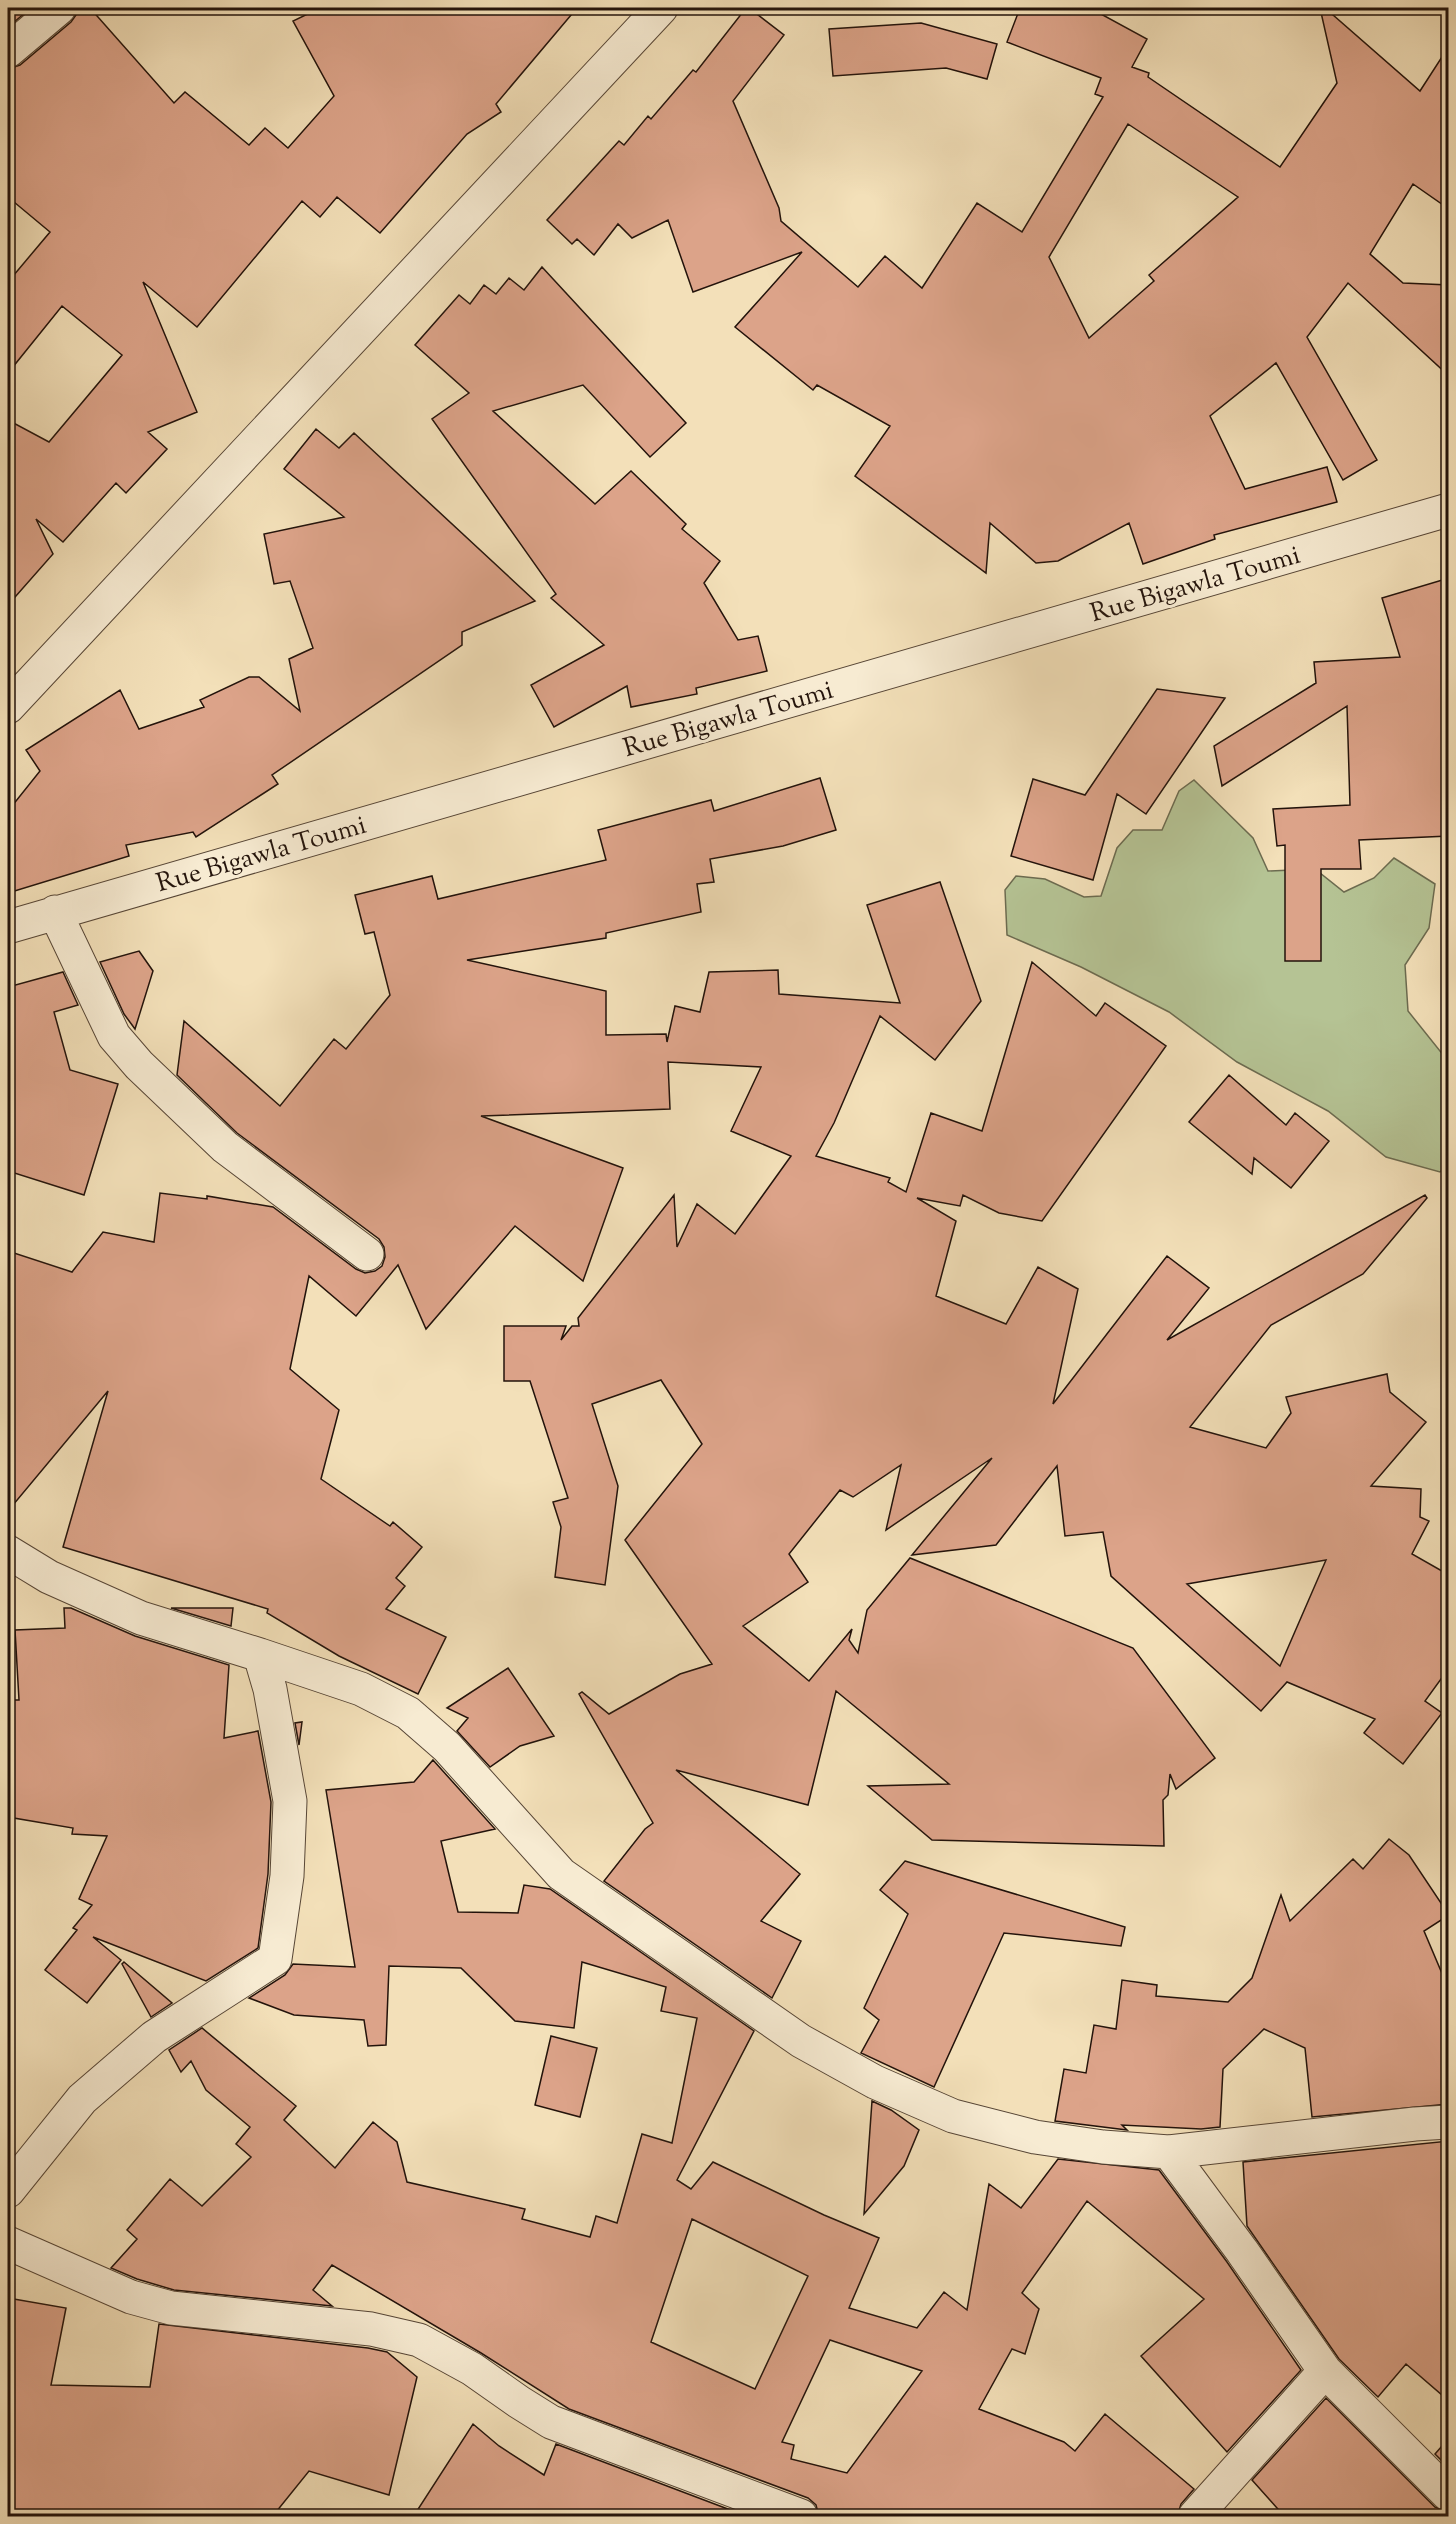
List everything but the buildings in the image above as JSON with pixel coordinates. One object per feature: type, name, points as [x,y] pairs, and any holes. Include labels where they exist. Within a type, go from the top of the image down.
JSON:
[{"type":"street","points":[[8,51],[58,8]]},
{"type":"street","points":[[8,707],[661,8]]},
{"type":"street","name":"Rue Bigawla Toumi","points":[[8,927],[1449,510]]},
{"type":"street","points":[[55,912],[114,1035],[139,1065],[218,1141],[367,1254]]},
{"type":"street","points":[[8,1552],[49,1577],[141,1618],[260,1654],[361,1689],[408,1713],[447,1747],[561,1874],[801,2041],[875,2082],[953,2116],[1035,2137],[1103,2147],[1169,2152],[1449,2122]]},
{"type":"street","points":[[8,2191],[82,2099],[154,2037],[275,1959],[287,1876],[290,1801],[270,1689],[260,1654]]},
{"type":"street","points":[[1169,2152],[1242,2251],[1325,2371],[1449,2494]]},
{"type":"street","points":[[8,2243],[131,2297],[171,2308],[371,2329],[419,2340],[472,2369],[551,2422],[801,2517]]},
{"type":"street","points":[[1195,2517],[1325,2371]]},
{"type":"green space","points":[[1194,780],[1253,838],[1268,871],[1315,869],[1344,892],[1374,878],[1394,858],[1435,884],[1429,928],[1405,965],[1408,1011],[1448,1061],[1448,1164],[1440,1172],[1386,1157],[1328,1111],[1237,1062],[1169,1012],[1081,967],[1007,935],[1005,890],[1016,876],[1045,879],[1084,897],[1101,896],[1117,848],[1133,830],[1162,830],[1179,791]]}]
